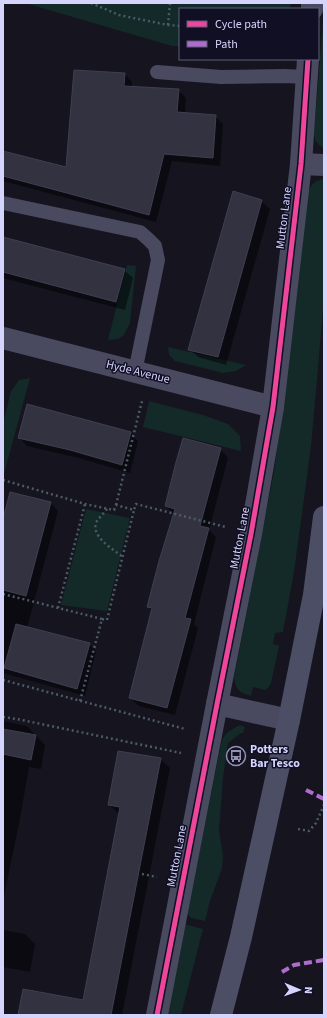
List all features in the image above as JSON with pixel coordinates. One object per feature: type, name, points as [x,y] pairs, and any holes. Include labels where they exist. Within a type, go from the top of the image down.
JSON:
[{"type":"main road","points":[[224,1014],[289,720],[319,596],[324,517]]},
{"type":"street","name":"Mutton Lane","points":[[156,1015],[251,534],[273,407],[300,164],[308,68]]},
{"type":"street","points":[[300,164],[324,165]]},
{"type":"street","name":"Hyde Avenue","points":[[4,342],[142,373],[273,407]]},
{"type":"street","points":[[217,704],[289,720]]},
{"type":"lane","points":[[157,72],[221,77],[284,76],[308,68]]},
{"type":"lane","points":[[3,203],[140,232],[155,246],[158,260],[142,373]]},
{"type":"path","points":[[91,3],[119,15],[179,26]]},
{"type":"path","points":[[168,25],[170,3]]},
{"type":"path","points":[[3,480],[85,504],[114,510],[142,373]]},
{"type":"path","points":[[58,608],[85,504]]},
{"type":"path","points":[[3,594],[107,620],[136,504],[251,534]]},
{"type":"path","points":[[116,505],[134,510]]},
{"type":"path","points":[[107,509],[97,521],[95,530],[97,535],[106,544],[123,557]]},
{"type":"path","points":[[80,701],[102,619]]},
{"type":"path","points":[[3,680],[211,736]]},
{"type":"path","points":[[3,717],[207,758]]},
{"type":"path","points":[[298,829],[309,831],[316,823],[324,805]]},
{"type":"green space","points":[[25,3],[291,3],[290,8],[179,8],[179,46],[172,46]]},
{"type":"green space","points":[[324,9],[324,148],[317,142],[314,134]]},
{"type":"green space","points":[[324,179],[324,295],[311,446],[294,572],[283,632],[275,633],[273,644],[279,646],[271,683],[265,690],[253,687],[251,696],[239,690],[234,678],[274,472],[298,287],[308,192],[314,183]]},
{"type":"green space","points":[[127,265],[136,266],[130,323],[124,335],[118,339],[108,340]]},
{"type":"green space","points":[[168,347],[246,365],[236,371],[223,373],[175,361],[169,355]]},
{"type":"green space","points":[[30,378],[3,478],[3,423],[11,391],[19,380]]},
{"type":"green space","points":[[149,401],[203,415],[228,424],[240,436],[241,451],[143,427]]},
{"type":"green space","points":[[86,509],[130,518],[107,611],[61,605]]},
{"type":"green space","points":[[240,725],[245,727],[243,733],[228,743],[223,778],[219,830],[223,856],[222,868],[210,901],[205,921],[191,918],[187,913],[222,740],[227,733]]},
{"type":"green space","points":[[184,924],[203,929],[181,1015],[168,1015]]},
{"type":"building","points":[[74,70],[125,73],[124,86],[179,89],[177,112],[216,115],[213,158],[164,154],[149,215],[3,176],[3,151],[66,167]]},
{"type":"building","points":[[233,191],[262,200],[218,357],[188,350]]},
{"type":"building","points":[[3,237],[125,269],[116,302],[3,272]]},
{"type":"building","points":[[27,404],[131,432],[122,465],[70,450],[18,438]]},
{"type":"building","points":[[183,438],[221,448],[200,526],[209,528],[185,618],[191,619],[167,708],[129,698],[152,608],[147,607],[175,509],[165,506]]},
{"type":"building","points":[[10,492],[51,502],[26,596],[3,590],[3,519]]},
{"type":"building","points":[[16,624],[90,643],[77,689],[4,668]]},
{"type":"building","points":[[3,729],[36,735],[31,760],[3,754]]},
{"type":"building","points":[[118,751],[161,758],[111,1015],[18,1015],[23,989],[83,1000],[120,807],[108,805]]},
{"type":"marked path","points":[[306,790],[324,799]]},
{"type":"marked path","points":[[282,972],[294,965],[324,960]]},
{"type":"cycle path","points":[[157,1015],[251,534],[273,407],[301,164],[308,60]]},
{"type":"place","name":"Potters Bar Tesco","points":[[236,756]]}]
